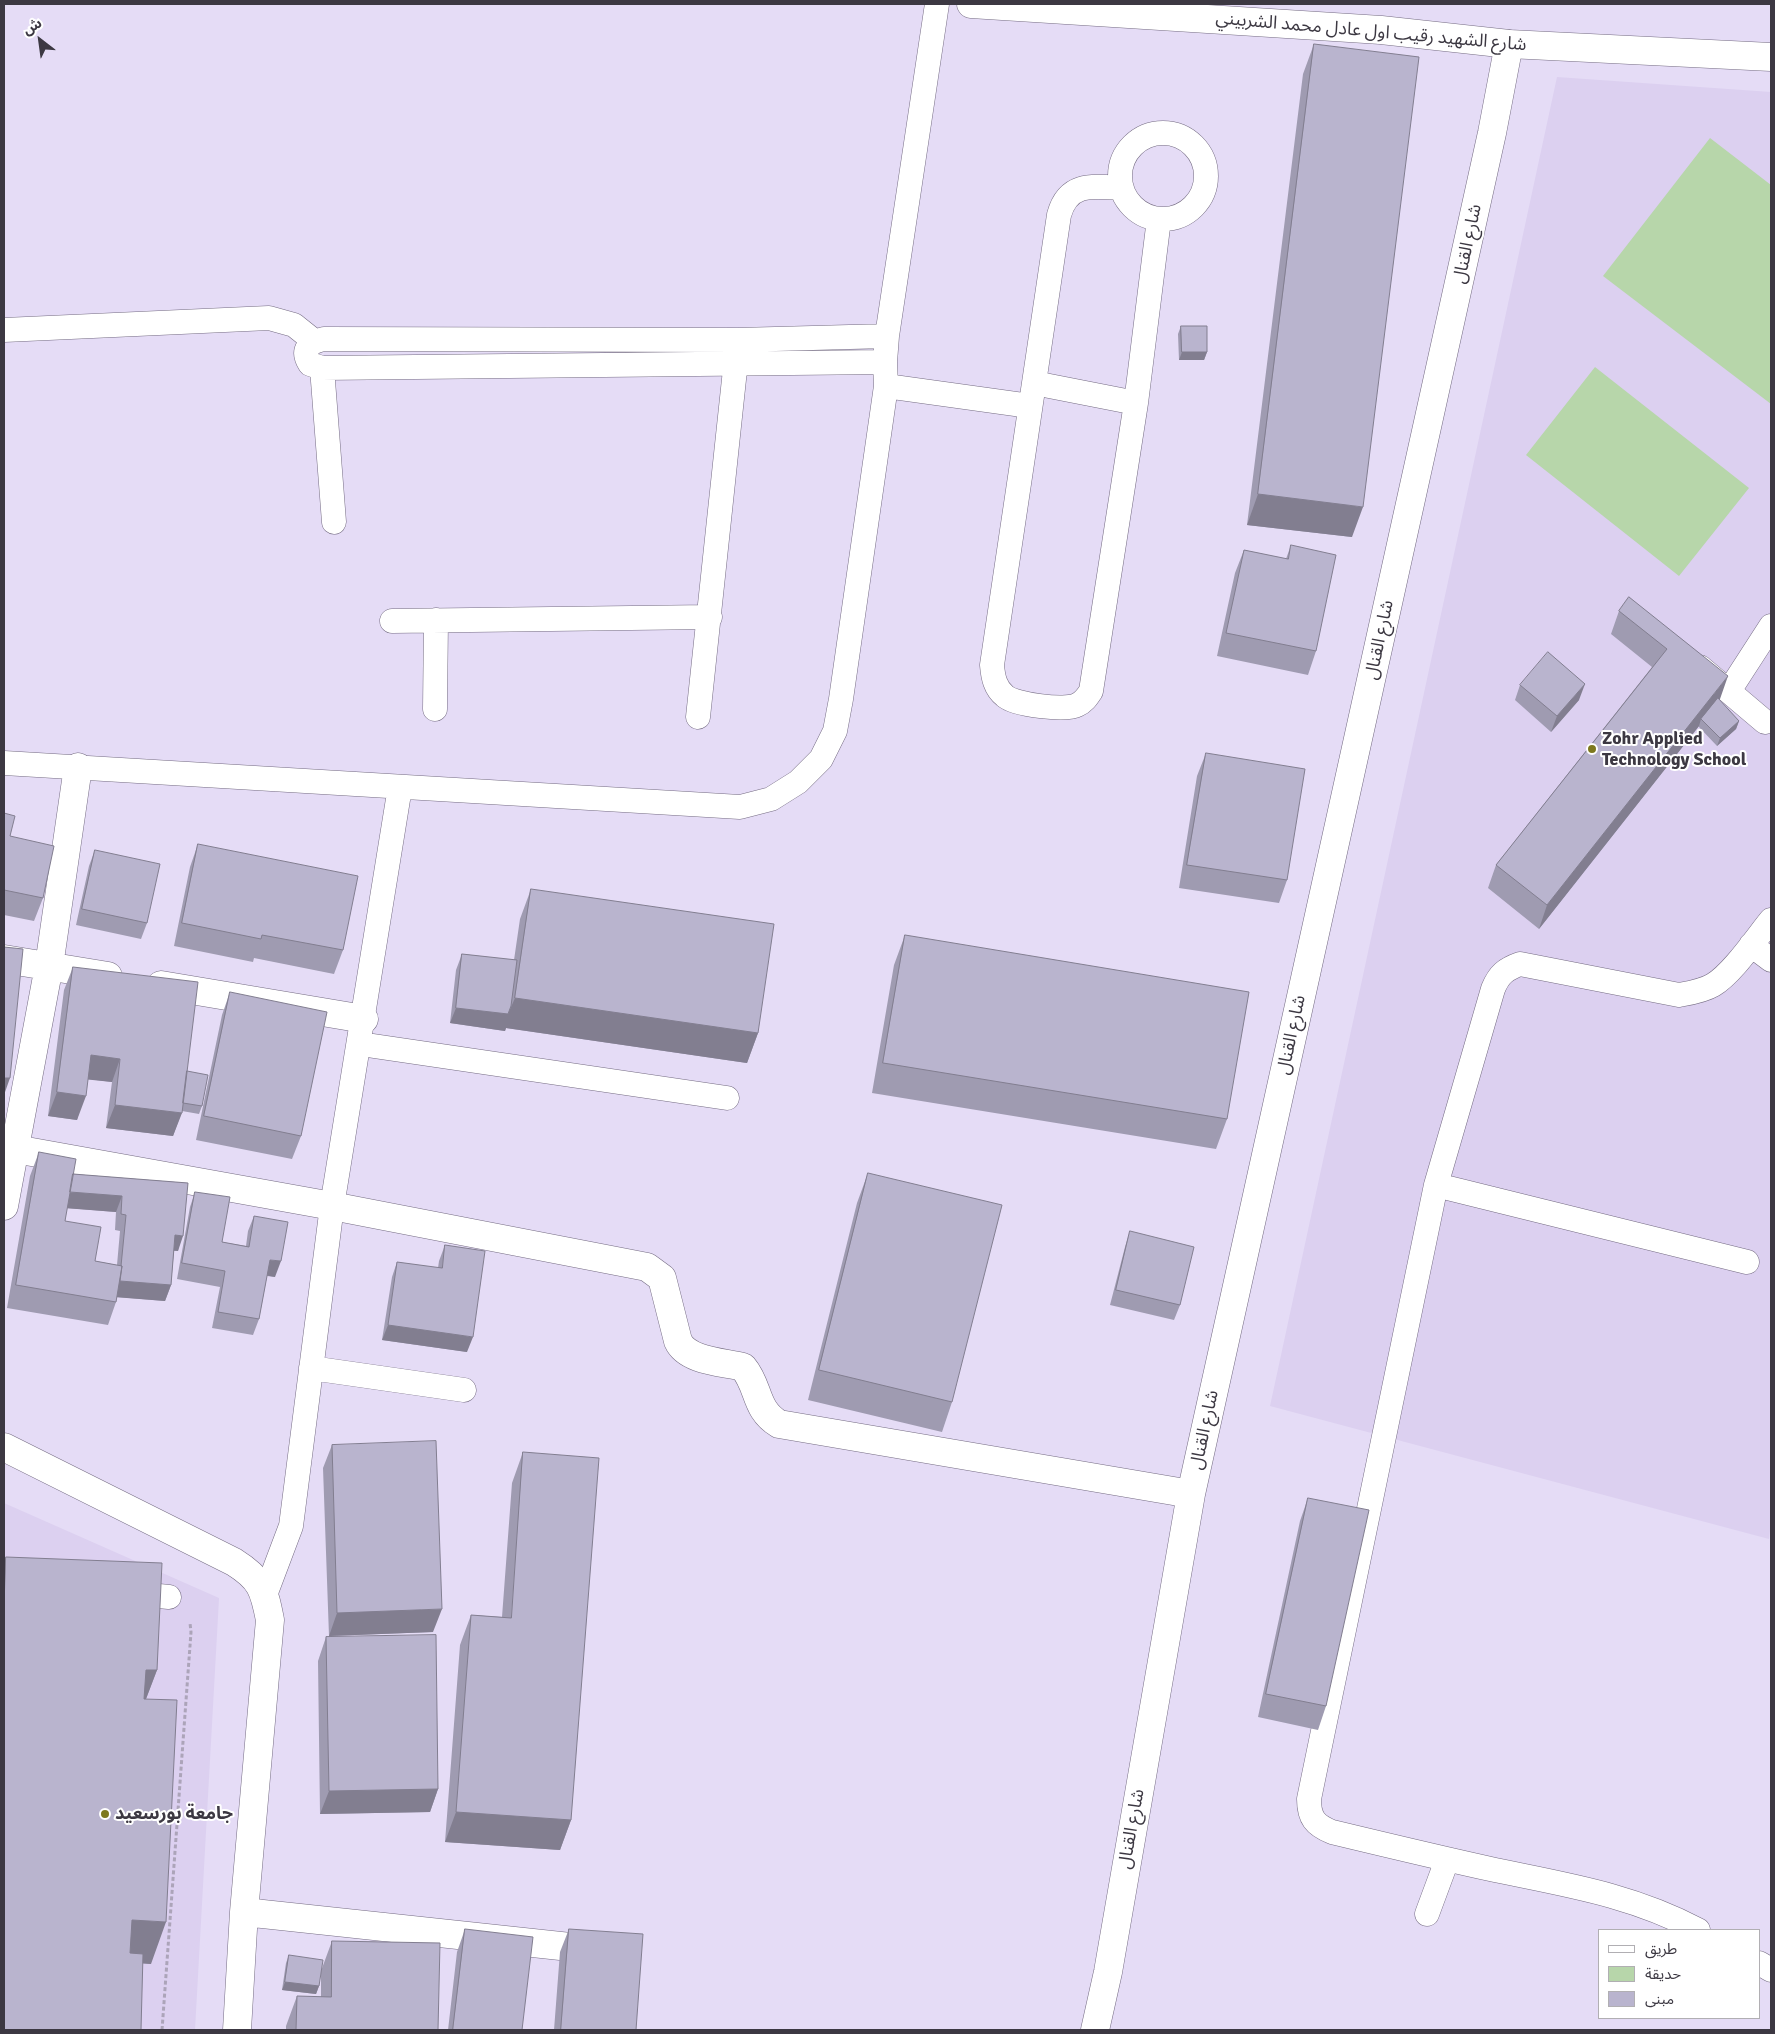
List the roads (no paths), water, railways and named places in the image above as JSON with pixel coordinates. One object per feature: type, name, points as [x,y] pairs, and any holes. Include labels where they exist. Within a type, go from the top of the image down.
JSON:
[{"type":"street","name":"شارع الشهيد رقيب اول عادل محمد الشربيني","points":[[971,4],[1381,30],[1510,44],[1771,57]]},
{"type":"street","name":"شارع القنال","points":[[1095,2030],[1111,1953],[1191,1494],[1488,153],[1510,44]]},
{"type":"street","points":[[4,1206],[10,1148],[49,966],[78,767]]},
{"type":"street","points":[[4,959],[49,966],[362,1032]]},
{"type":"street","points":[[10,1148],[332,1206],[647,1267],[662,1278],[678,1341],[682,1349],[690,1354],[743,1367],[751,1378],[760,1407],[769,1418],[779,1424],[1191,1494]]},
{"type":"street","points":[[4,1447],[234,1562],[253,1574],[265,1595],[270,1620],[244,1912],[237,2030]]},
{"type":"street","points":[[244,1912],[570,1948]]},
{"type":"lane","points":[[4,763],[740,807],[771,799],[798,782],[820,759],[835,731],[886,386],[887,336],[938,4]]},
{"type":"lane","points":[[1167,133],[1184,137],[1197,148],[1205,163],[1206,179],[1201,196],[1190,208],[1176,217],[1159,219],[1142,214],[1129,203],[1121,188],[1120,171],[1125,155],[1136,142],[1150,134],[1167,133]]},
{"type":"lane","points":[[1121,188],[1082,188],[1070,194],[1062,204],[992,665],[992,676],[1004,696],[1014,702],[1066,708],[1076,706],[1085,700],[1091,691],[1136,403],[1159,219]]},
{"type":"lane","points":[[4,330],[269,318],[294,325],[314,341]]},
{"type":"lane","points":[[885,362],[322,368],[310,364],[306,358],[308,345],[314,341],[738,340],[887,336]]},
{"type":"lane","points":[[698,717],[738,340]]},
{"type":"lane","points":[[322,368],[334,522]]},
{"type":"lane","points":[[886,386],[1136,403]]},
{"type":"lane","points":[[392,621],[710,617]]},
{"type":"lane","points":[[435,709],[436,620]]},
{"type":"lane","points":[[1729,691],[1771,626]]},
{"type":"lane","points":[[1687,656],[1765,722]]},
{"type":"lane","points":[[265,1595],[291,1526],[332,1206],[362,1032],[400,787]]},
{"type":"lane","points":[[1693,1929],[1670,1924],[1610,1894],[1447,1860],[1332,1832],[1319,1827],[1312,1819],[1309,1799],[1436,1185],[1498,976],[1508,968],[1520,964],[1534,965],[1679,995],[1696,992],[1714,985],[1752,945],[1771,920]]},
{"type":"lane","points":[[1752,945],[1771,960]]},
{"type":"lane","points":[[362,1032],[727,1098]]},
{"type":"lane","points":[[1436,1185],[1747,1262]]},
{"type":"lane","points":[[311,1368],[464,1390]]},
{"type":"lane","points":[[110,1591],[168,1596]]},
{"type":"lane","points":[[1427,1914],[1447,1860]]},
{"type":"lane","points":[[1760,1964],[1771,1970]]},
{"type":"place","name":"Zohr Applied Technology School","points":[[1592,749]]},
{"type":"place","name":"جامعة بورسعيد","points":[[105,1814]]}]
